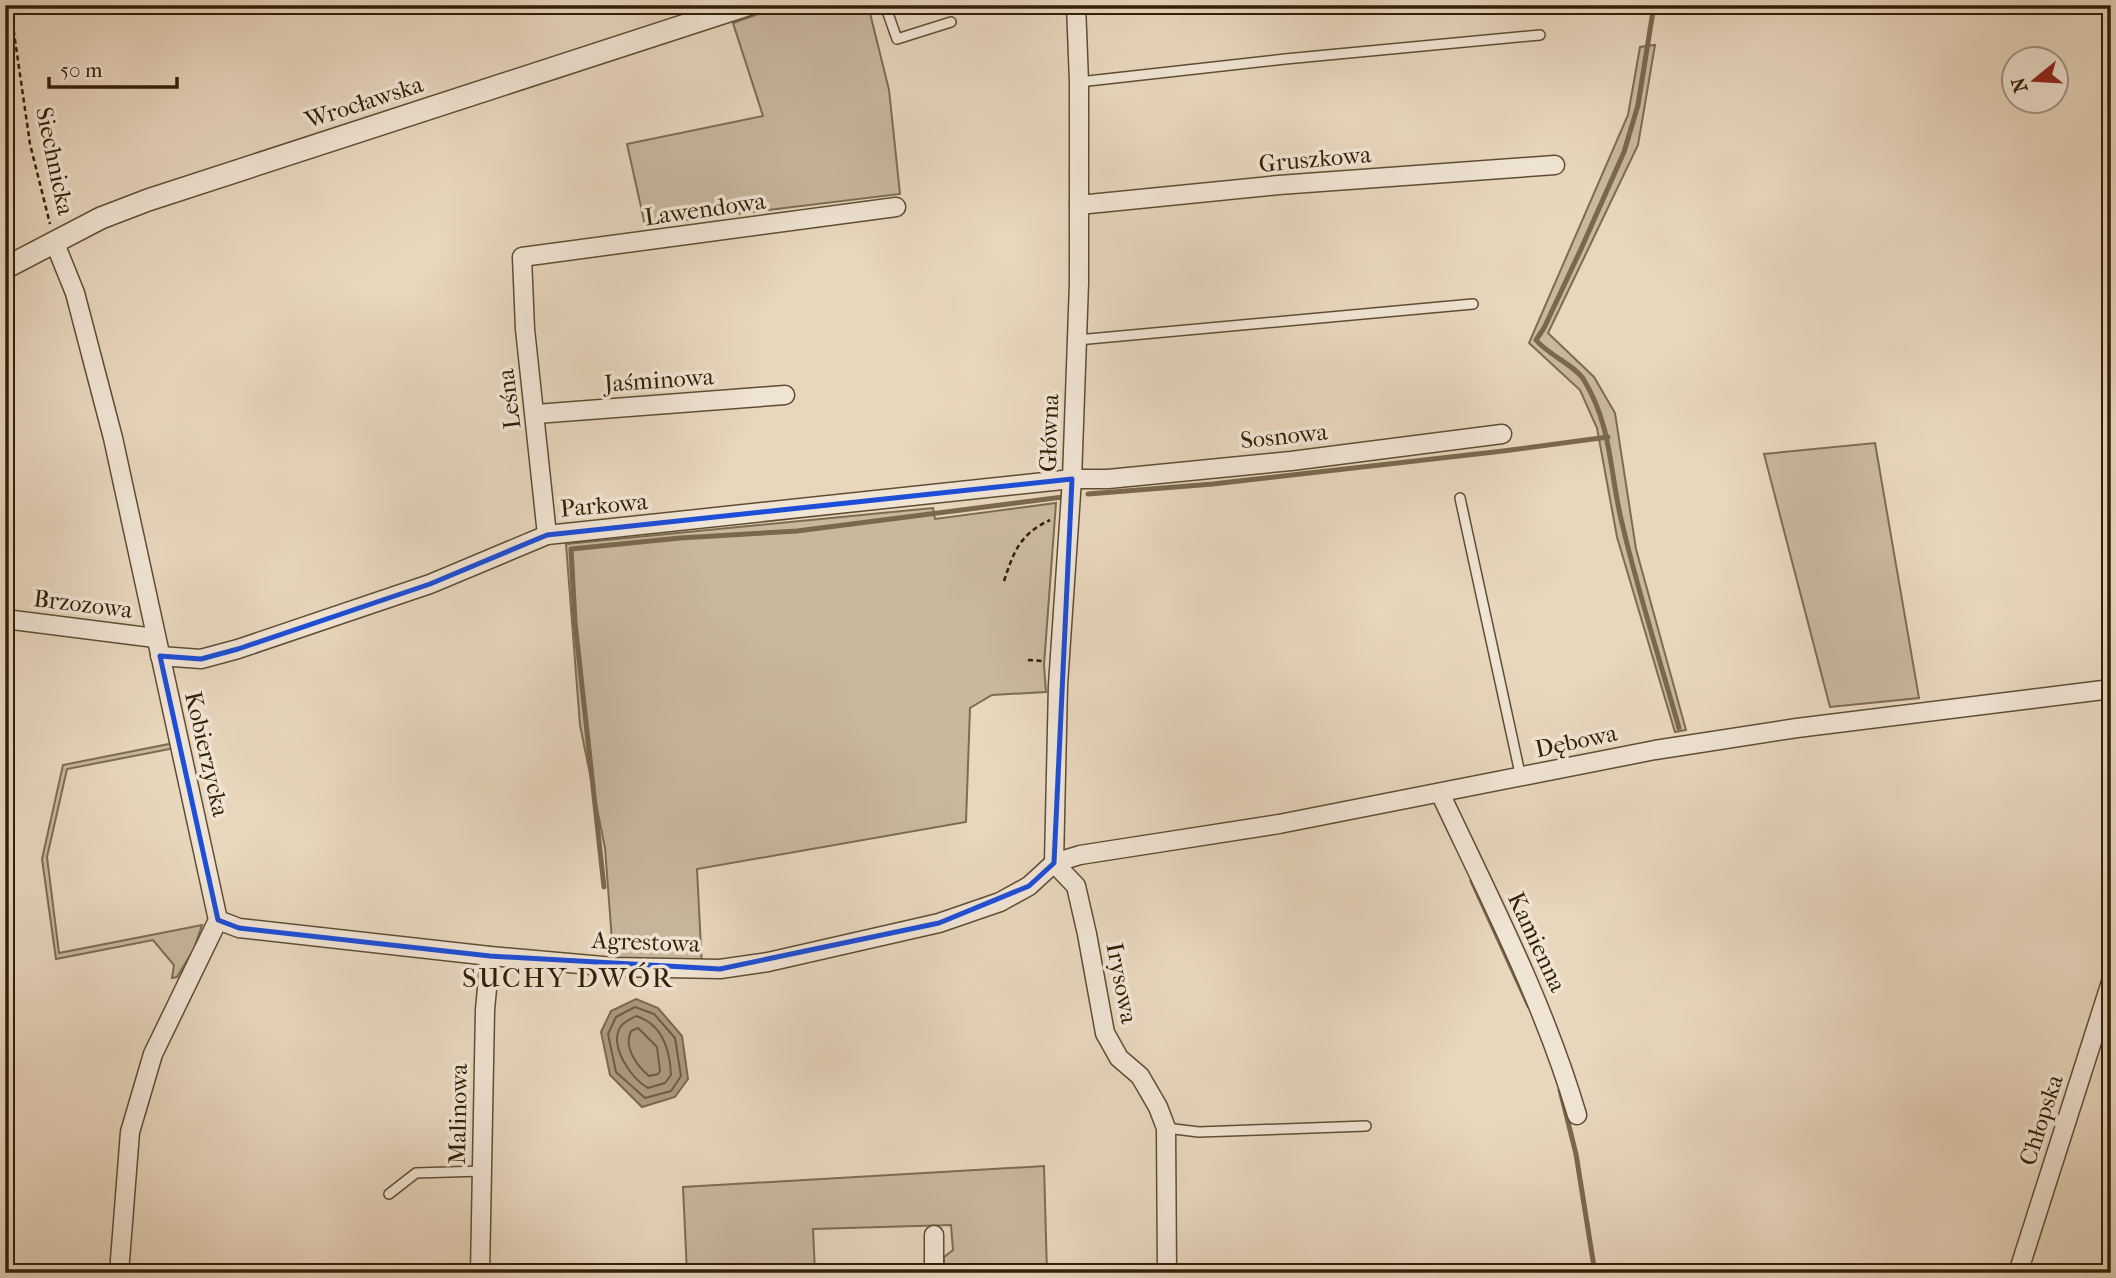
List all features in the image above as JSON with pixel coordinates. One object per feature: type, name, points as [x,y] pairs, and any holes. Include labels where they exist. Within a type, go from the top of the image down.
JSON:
[{"type":"street","name":"Wrocławska","points":[[5,268],[100,218],[148,200],[747,5]]},
{"type":"street","name":"Główna","points":[[1054,863],[1058,685],[1072,479],[1077,340],[1079,82],[1076,5]]},
{"type":"street","name":"Gruszkowa","points":[[1079,205],[1279,185],[1555,165]]},
{"type":"street","name":"Lawendowa","points":[[522,257],[896,207]]},
{"type":"street","name":"Kobierzycka","points":[[54,241],[75,293],[110,425],[218,920]]},
{"type":"street","name":"Leśna","points":[[522,257],[525,329],[547,535]]},
{"type":"street","name":"Jaśminowa","points":[[536,414],[785,395]]},
{"type":"street","name":"Sosnowa","points":[[1072,479],[1291,461],[1502,434]]},
{"type":"street","name":"Parkowa","points":[[160,656],[201,659],[238,649],[430,584],[547,535],[1072,479]]},
{"type":"street","name":"Brzozowa","points":[[5,619],[155,638]]},
{"type":"street","name":"Dębowa","points":[[1054,863],[1080,855],[1279,824],[1655,750],[1797,728],[2111,689]]},
{"type":"street","name":"Kamienna","points":[[1440,793],[1540,1008],[1561,1060],[1577,1115]]},
{"type":"street","name":"Agrestowa","points":[[218,920],[239,928],[489,956],[671,970],[720,969],[768,962],[939,923],[1000,902],[1029,886],[1054,863]]},
{"type":"street","name":"Irysowa","points":[[1054,863],[1076,886],[1105,1033],[1119,1058],[1140,1076],[1158,1107],[1166,1128],[1167,1273]]},
{"type":"street","points":[[119,1273],[130,1132],[153,1054],[218,920]]},
{"type":"street","name":"Malinowa","points":[[480,1273],[485,1010],[489,956]]},
{"type":"street","name":"Chłopska","points":[[2018,1273],[2111,982]]},
{"type":"street","points":[[934,1235],[934,1273]]},
{"type":"lane","points":[[885,5],[897,38],[951,22]]},
{"type":"lane","points":[[1079,82],[1540,34]]},
{"type":"lane","points":[[1077,340],[1473,304]]},
{"type":"lane","points":[[1460,498],[1521,778]]},
{"type":"lane","points":[[1166,1128],[1199,1132],[1366,1126]]},
{"type":"lane","points":[[388,1194],[416,1172],[482,1171]]},
{"type":"path","name":"Siechnicka","points":[[10,5],[30,144],[54,241]]},
{"type":"path","points":[[1004,581],[1014,552],[1025,536],[1039,525],[1058,519]]},
{"type":"path","points":[[1028,660],[1046,662]]},
{"type":"highlighted area","points":[[1072,479],[1054,863],[1029,886],[939,923],[720,969],[490,956],[239,928],[218,920],[160,656],[201,659],[238,649],[430,584],[547,535]]},
{"type":"shaded area","points":[[784,5],[868,5],[889,90],[900,194],[645,225],[627,144],[763,116],[733,23]]},
{"type":"shaded area","points":[[1655,45],[1638,145],[1548,333],[1594,377],[1615,413],[1636,549],[1686,730],[1675,732],[1617,537],[1597,428],[1580,390],[1529,343],[1628,115],[1640,47]]},
{"type":"shaded area","points":[[1875,443],[1919,698],[1830,707],[1764,454]]},
{"type":"shaded area","points":[[1056,503],[1044,665],[1046,692],[992,695],[970,708],[966,822],[697,869],[702,968],[614,967],[605,848],[580,725],[566,544],[933,508],[935,519]]},
{"type":"shaded area","points":[[174,743],[175,748],[67,769],[47,857],[59,953],[202,925],[194,949],[177,977],[172,978],[174,965],[153,940],[56,959],[42,859],[63,765]]},
{"type":"shaded area","points":[[1044,1166],[1047,1273],[944,1273],[944,1257],[953,1250],[951,1225],[813,1229],[815,1273],[687,1273],[683,1187]]},
{"type":"water","points":[[636,999],[658,1008],[682,1036],[688,1079],[675,1097],[642,1107],[610,1075],[601,1032],[611,1011]]},
{"type":"waterway","points":[[1654,5],[1638,105],[1624,152],[1581,249],[1536,340],[1580,375],[1600,416],[1628,549],[1679,728]]},
{"type":"waterway","points":[[1088,494],[1213,484],[1608,437]]},
{"type":"waterway","points":[[604,887],[575,622],[571,549],[680,538],[797,531],[1063,497]]},
{"type":"waterway","points":[[1472,881],[1529,1006]]},
{"type":"waterway","points":[[1560,1090],[1576,1154],[1595,1273]]},
{"type":"district","name":"SUCHY DWÓR","points":[[568,977]]}]
